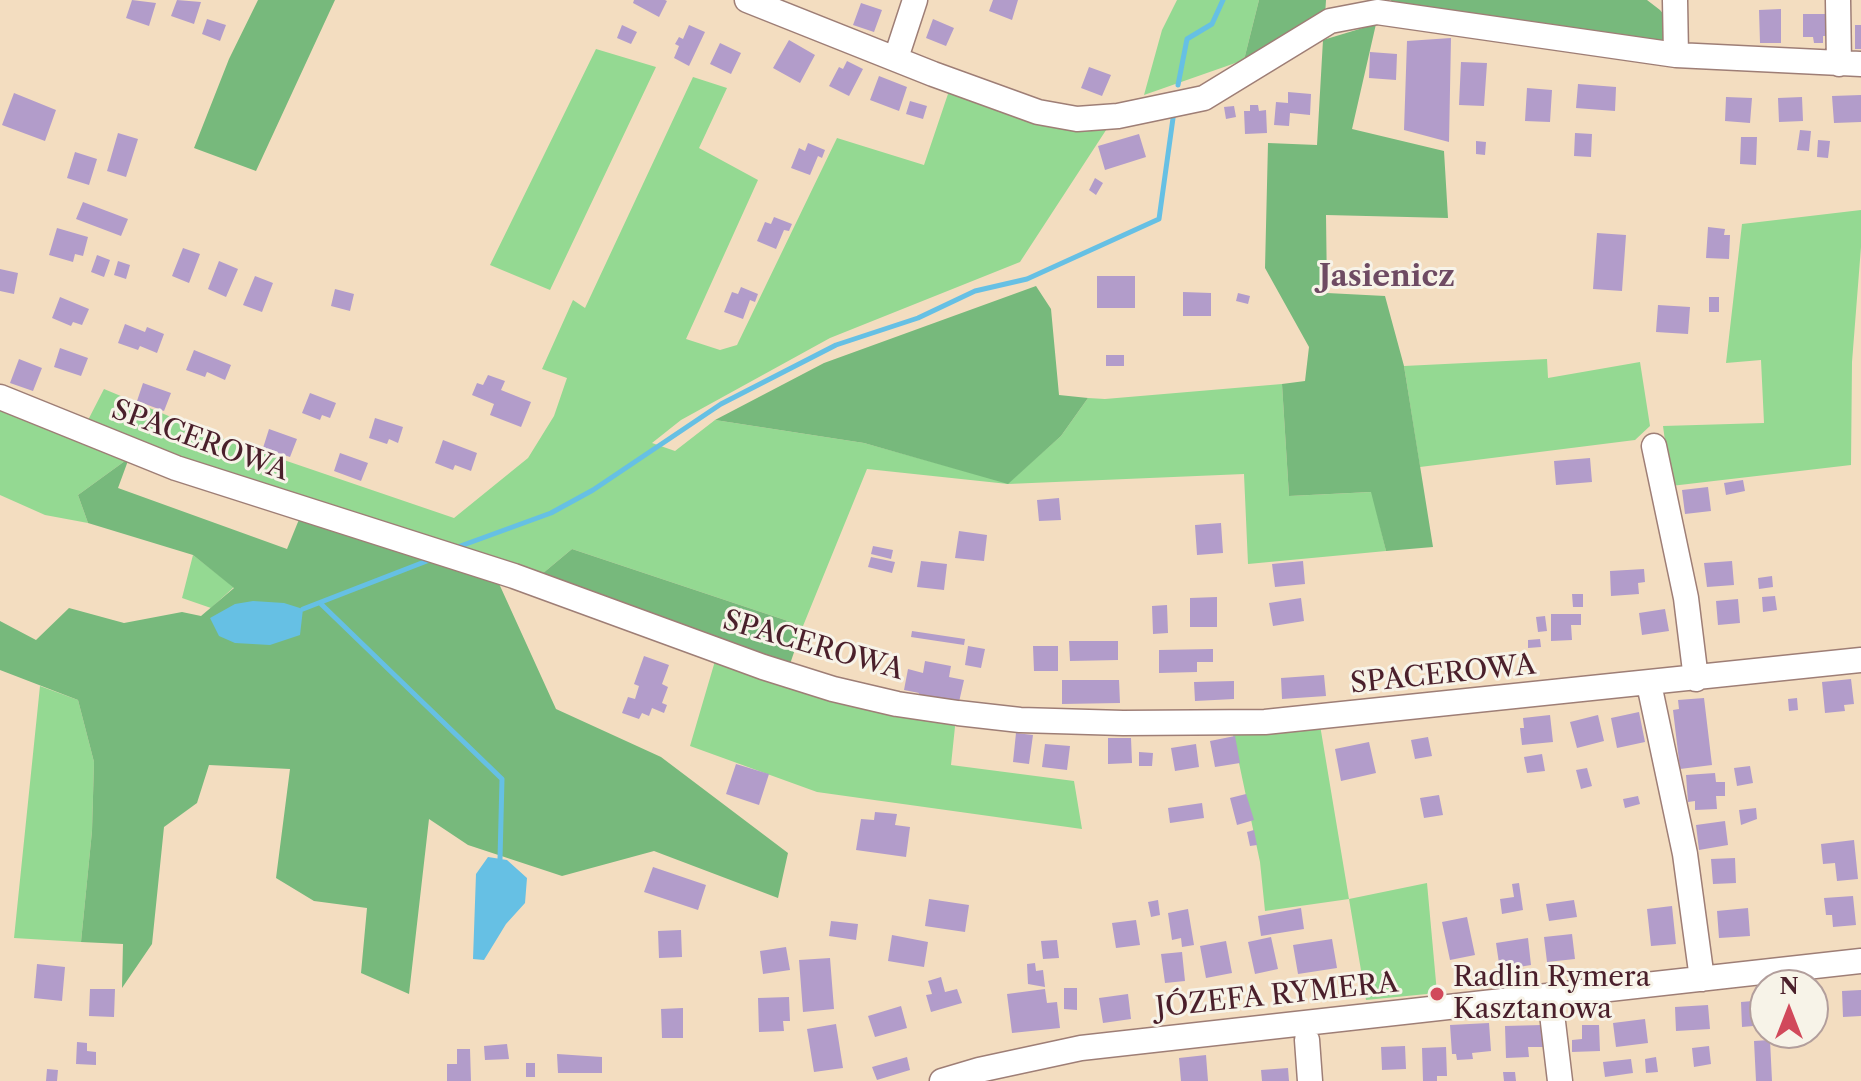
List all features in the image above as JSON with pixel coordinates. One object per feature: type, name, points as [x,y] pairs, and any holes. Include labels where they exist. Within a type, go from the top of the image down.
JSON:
[{"type":"street","points":[[747,0],[1038,112],[1077,119],[1118,116],[1204,98],[1330,21],[1377,12],[1676,55],[1850,64],[1838,0]]},
{"type":"street","points":[[896,58],[915,0]]},
{"type":"street","points":[[1675,0],[1676,55]]},
{"type":"street","name":"SPACEROWA","points":[[0,397],[176,468],[514,576],[763,667],[833,689],[897,704],[1020,720],[1230,724],[1338,716],[1861,660]]},
{"type":"street","points":[[1654,446],[1686,598],[1696,679]]},
{"type":"street","points":[[1649,684],[1685,854],[1702,979]]},
{"type":"street","name":"JÓZEFA RYMERA","points":[[942,1081],[1029,1070],[1081,1048],[1861,961]]},
{"type":"street","points":[[1550,997],[1560,1081]]},
{"type":"street","points":[[1307,1040],[1310,1081]]},
{"type":"green space","points":[[258,0],[335,0],[256,171],[194,148],[229,59]]},
{"type":"green space","points":[[1177,0],[1259,0],[1244,60],[1144,95],[1162,30]]},
{"type":"green space","points":[[1259,0],[1326,0],[1325,16],[1244,60]]},
{"type":"green space","points":[[1391,0],[1647,0],[1660,10],[1688,43],[1603,37],[1392,5]]},
{"type":"green space","points":[[1376,24],[1352,129],[1444,151],[1448,218],[1326,215],[1327,293],[1385,296],[1404,366],[1433,547],[1386,551],[1371,492],[1289,496],[1282,384],[1305,381],[1309,347],[1265,268],[1268,143],[1317,145],[1323,40]]},
{"type":"green space","points":[[596,49],[656,67],[550,290],[490,265]]},
{"type":"green space","points":[[693,77],[727,88],[699,148],[758,180],[686,339],[720,350],[737,345],[837,138],[924,165],[950,88],[1110,124],[1020,262],[830,338],[681,420],[652,443],[675,451],[715,420],[864,443],[1008,483],[1061,436],[1088,398],[1282,384],[1289,496],[1372,492],[1386,551],[1248,564],[1244,474],[1008,484],[867,469],[803,626],[572,549],[536,579],[86,424],[104,389],[231,442],[454,518],[528,458],[554,416],[567,378],[542,369],[573,300],[585,308]]},
{"type":"green space","points":[[1861,210],[1852,362],[1851,465],[1671,486],[1663,426],[1764,423],[1761,360],[1726,363],[1742,224]]},
{"type":"green space","points":[[1036,286],[1051,309],[1059,395],[1088,398],[1061,436],[1008,484],[864,443],[715,420],[824,363]]},
{"type":"green space","points":[[1547,359],[1548,378],[1640,362],[1650,426],[1635,440],[1420,467],[1404,366]]},
{"type":"green space","points":[[0,406],[129,458],[78,495],[88,523],[45,515],[0,495]]},
{"type":"green space","points":[[129,458],[118,488],[287,549],[300,517],[496,577],[556,709],[661,757],[788,853],[778,898],[654,851],[562,876],[468,845],[429,819],[409,994],[361,973],[367,908],[314,901],[276,878],[290,769],[209,765],[197,803],[164,827],[152,944],[122,988],[123,944],[81,942],[92,831],[94,762],[78,700],[0,670],[0,621],[36,640],[69,608],[124,623],[182,612],[201,616],[234,588],[193,555],[88,523],[78,495]]},
{"type":"green space","points":[[572,549],[803,626],[790,664],[536,579]]},
{"type":"green space","points":[[193,555],[234,587],[211,608],[182,598]]},
{"type":"green space","points":[[715,661],[956,717],[951,765],[1074,781],[1082,829],[817,792],[690,746]]},
{"type":"green space","points":[[40,686],[78,700],[94,762],[92,831],[81,942],[14,938]]},
{"type":"green space","points":[[1320,725],[1349,899],[1265,911],[1260,862],[1232,730]]},
{"type":"green space","points":[[1427,883],[1437,993],[1366,1000],[1349,899]]},
{"type":"water","points":[[253,601],[284,603],[303,609],[300,635],[270,645],[235,643],[219,636],[210,618],[235,604]]},
{"type":"water","points":[[488,857],[507,860],[527,878],[525,903],[506,924],[484,960],[473,959],[476,874]]},
{"type":"building","points":[[132,0],[156,3],[149,26],[126,18]]},
{"type":"building","points":[[177,0],[201,2],[194,24],[171,16]]},
{"type":"building","points":[[634,0],[667,1],[659,17],[633,3]]},
{"type":"building","points":[[993,0],[1018,0],[1012,20],[989,11]]},
{"type":"building","points":[[861,3],[882,10],[874,32],[853,25]]},
{"type":"building","points":[[1781,9],[1781,43],[1760,43],[1759,10]]},
{"type":"building","points":[[1803,14],[1830,14],[1831,36],[1823,36],[1823,43],[1814,43],[1813,37],[1803,37]]},
{"type":"building","points":[[207,19],[226,25],[220,41],[202,34]]},
{"type":"building","points":[[933,19],[954,28],[946,46],[926,38]]},
{"type":"building","points":[[622,25],[637,32],[631,44],[617,38]]},
{"type":"building","points":[[689,25],[705,32],[689,66],[674,58],[679,46],[675,44],[679,37],[683,39]]},
{"type":"building","points":[[1855,25],[1861,25],[1861,49],[1855,49]]},
{"type":"building","points":[[1451,38],[1449,142],[1404,130],[1407,41]]},
{"type":"building","points":[[789,40],[815,55],[800,83],[773,68]]},
{"type":"building","points":[[720,43],[741,53],[731,74],[710,64]]},
{"type":"building","points":[[1370,52],[1397,54],[1396,80],[1369,78]]},
{"type":"building","points":[[847,61],[863,69],[849,96],[829,86],[839,67],[843,69]]},
{"type":"building","points":[[1461,62],[1487,63],[1484,106],[1459,105]]},
{"type":"building","points":[[1089,67],[1111,75],[1102,96],[1081,88]]},
{"type":"building","points":[[879,76],[907,87],[899,111],[870,100]]},
{"type":"building","points":[[1578,84],[1616,87],[1615,111],[1576,108]]},
{"type":"building","points":[[1527,88],[1552,90],[1550,122],[1525,121]]},
{"type":"building","points":[[1288,92],[1311,94],[1310,115],[1290,113],[1289,126],[1274,125],[1276,102],[1288,103]]},
{"type":"building","points":[[14,93],[56,110],[45,141],[2,125]]},
{"type":"building","points":[[1861,95],[1861,122],[1834,123],[1832,96]]},
{"type":"building","points":[[1726,97],[1752,98],[1750,123],[1725,121]]},
{"type":"building","points":[[1802,97],[1803,121],[1779,122],[1778,98]]},
{"type":"building","points":[[910,101],[927,106],[923,119],[906,114]]},
{"type":"building","points":[[1250,105],[1258,105],[1259,111],[1266,110],[1267,133],[1245,134],[1244,111],[1250,111]]},
{"type":"building","points":[[1234,106],[1236,117],[1226,119],[1224,107]]},
{"type":"building","points":[[1800,130],[1811,131],[1809,151],[1797,150]]},
{"type":"building","points":[[118,133],[138,139],[126,177],[107,171]]},
{"type":"building","points":[[1575,133],[1592,134],[1591,157],[1574,156]]},
{"type":"building","points":[[1139,134],[1146,157],[1105,170],[1098,146]]},
{"type":"building","points":[[1741,137],[1757,137],[1756,165],[1740,164]]},
{"type":"building","points":[[1818,140],[1830,141],[1828,158],[1817,157]]},
{"type":"building","points":[[1476,141],[1486,142],[1485,155],[1476,154]]},
{"type":"building","points":[[808,143],[825,150],[822,158],[818,156],[810,175],[791,168],[799,148],[805,151]]},
{"type":"building","points":[[75,152],[97,159],[89,185],[67,178]]},
{"type":"building","points":[[1095,178],[1103,183],[1096,195],[1089,190]]},
{"type":"building","points":[[83,202],[128,219],[121,236],[76,219]]},
{"type":"building","points":[[774,217],[792,224],[789,231],[784,230],[776,249],[757,241],[765,222],[771,224]]},
{"type":"building","points":[[1708,227],[1725,229],[1724,235],[1730,235],[1729,259],[1706,258]]},
{"type":"building","points":[[57,228],[88,237],[83,256],[75,254],[73,262],[49,255]]},
{"type":"building","points":[[1597,233],[1626,235],[1622,291],[1593,289]]},
{"type":"building","points":[[183,248],[200,254],[189,283],[172,276]]},
{"type":"building","points":[[97,255],[110,260],[104,277],[91,272]]},
{"type":"building","points":[[118,261],[130,265],[126,279],[114,275]]},
{"type":"building","points":[[219,261],[238,269],[226,297],[208,289]]},
{"type":"building","points":[[0,269],[18,273],[14,294],[0,291]]},
{"type":"building","points":[[255,276],[273,283],[262,312],[243,305]]},
{"type":"building","points":[[1097,276],[1135,276],[1135,308],[1097,308]]},
{"type":"building","points":[[741,287],[758,294],[755,302],[750,300],[743,319],[724,312],[732,292],[738,294]]},
{"type":"building","points":[[335,289],[354,294],[350,311],[331,306]]},
{"type":"building","points":[[1183,292],[1211,293],[1211,316],[1183,316]]},
{"type":"building","points":[[1238,293],[1250,296],[1248,304],[1236,301]]},
{"type":"building","points":[[60,297],[89,309],[82,325],[73,322],[71,326],[52,318]]},
{"type":"building","points":[[1709,297],[1719,297],[1719,312],[1709,312]]},
{"type":"building","points":[[1658,305],[1690,307],[1688,334],[1656,332]]},
{"type":"building","points":[[125,324],[145,332],[147,327],[164,334],[157,353],[140,346],[138,350],[118,343]]},
{"type":"building","points":[[60,348],[88,358],[81,376],[54,367]]},
{"type":"building","points":[[194,350],[231,365],[225,380],[207,372],[205,377],[186,370]]},
{"type":"building","points":[[1106,355],[1124,355],[1124,366],[1106,366]]},
{"type":"building","points":[[19,359],[42,368],[33,391],[10,383]]},
{"type":"building","points":[[488,375],[505,381],[501,390],[531,402],[521,427],[490,415],[494,404],[472,395],[477,383],[483,385]]},
{"type":"building","points":[[143,383],[171,393],[164,411],[137,401]]},
{"type":"building","points":[[310,393],[336,403],[330,418],[322,415],[320,420],[302,413]]},
{"type":"building","points":[[375,418],[403,427],[398,443],[389,439],[387,444],[369,438]]},
{"type":"building","points":[[269,429],[297,439],[290,457],[263,448]]},
{"type":"building","points":[[443,440],[477,453],[471,471],[455,465],[453,470],[435,463]]},
{"type":"building","points":[[340,453],[368,463],[361,481],[334,471]]},
{"type":"building","points":[[1590,458],[1592,482],[1556,485],[1554,461]]},
{"type":"building","points":[[1743,480],[1745,491],[1726,495],[1724,483]]},
{"type":"building","points":[[1708,487],[1711,511],[1685,514],[1682,490]]},
{"type":"building","points":[[1059,498],[1061,520],[1039,521],[1037,500]]},
{"type":"building","points":[[1221,523],[1223,553],[1197,555],[1195,525]]},
{"type":"building","points":[[959,531],[987,535],[984,561],[955,558]]},
{"type":"building","points":[[873,546],[893,550],[891,559],[871,554]]},
{"type":"building","points":[[871,557],[895,562],[892,573],[868,567]]},
{"type":"building","points":[[921,561],[947,564],[944,590],[917,587]]},
{"type":"building","points":[[1303,561],[1305,584],[1275,587],[1272,564]]},
{"type":"building","points":[[1732,561],[1734,585],[1707,587],[1704,563]]},
{"type":"building","points":[[1644,569],[1645,582],[1638,583],[1639,594],[1611,596],[1610,571]]},
{"type":"building","points":[[1772,576],[1773,587],[1759,589],[1758,578]]},
{"type":"building","points":[[1572,594],[1583,594],[1583,607],[1573,607]]},
{"type":"building","points":[[1775,596],[1777,610],[1763,612],[1762,597]]},
{"type":"building","points":[[1217,597],[1217,627],[1190,627],[1190,598]]},
{"type":"building","points":[[1301,598],[1304,621],[1273,626],[1269,603]]},
{"type":"building","points":[[1738,599],[1740,623],[1718,625],[1716,601]]},
{"type":"building","points":[[1167,605],[1168,633],[1153,634],[1152,606]]},
{"type":"building","points":[[1665,609],[1669,631],[1642,635],[1639,613]]},
{"type":"building","points":[[1551,614],[1581,614],[1581,625],[1571,625],[1572,640],[1551,641]]},
{"type":"building","points":[[1545,616],[1547,631],[1538,632],[1536,617]]},
{"type":"building","points":[[912,631],[965,639],[964,645],[911,637]]},
{"type":"building","points":[[1540,639],[1541,647],[1528,648],[1528,640]]},
{"type":"building","points":[[1069,641],[1118,641],[1118,660],[1070,661]]},
{"type":"building","points":[[968,646],[985,649],[981,668],[965,665]]},
{"type":"building","points":[[1033,646],[1058,646],[1058,671],[1034,671]]},
{"type":"building","points":[[1213,649],[1213,662],[1197,662],[1197,672],[1159,673],[1159,650]]},
{"type":"building","points":[[644,656],[669,665],[662,684],[668,687],[662,703],[667,705],[664,713],[652,708],[649,716],[642,713],[639,719],[622,713],[628,697],[635,699],[639,686],[634,684]]},
{"type":"building","points":[[925,661],[951,666],[949,677],[964,680],[959,702],[918,696],[919,693],[904,690],[908,669],[923,673]]},
{"type":"building","points":[[1324,675],[1326,696],[1282,699],[1281,678]]},
{"type":"building","points":[[1851,679],[1854,704],[1844,705],[1845,711],[1825,713],[1822,682]]},
{"type":"building","points":[[1062,680],[1119,680],[1120,703],[1062,704]]},
{"type":"building","points":[[1234,681],[1234,699],[1195,701],[1194,682]]},
{"type":"building","points":[[1704,698],[1712,765],[1680,769],[1673,710],[1679,709],[1678,700]]},
{"type":"building","points":[[1797,698],[1798,710],[1789,711],[1788,699]]},
{"type":"building","points":[[1639,712],[1645,742],[1617,748],[1611,718]]},
{"type":"building","points":[[1550,715],[1553,742],[1522,745],[1520,728],[1524,728],[1523,718]]},
{"type":"building","points":[[1598,715],[1604,741],[1577,748],[1570,722]]},
{"type":"building","points":[[1016,733],[1033,735],[1029,764],[1013,762]]},
{"type":"building","points":[[1235,736],[1240,763],[1215,767],[1210,741]]},
{"type":"building","points":[[1428,737],[1432,756],[1415,759],[1411,740]]},
{"type":"building","points":[[1108,738],[1131,738],[1132,763],[1108,764]]},
{"type":"building","points":[[1369,742],[1376,773],[1341,781],[1335,749]]},
{"type":"building","points":[[1045,744],[1070,746],[1067,770],[1042,767]]},
{"type":"building","points":[[1196,744],[1199,767],[1175,771],[1171,748]]},
{"type":"building","points":[[1139,752],[1153,753],[1152,766],[1139,766]]},
{"type":"building","points":[[1542,754],[1545,771],[1527,773],[1524,757]]},
{"type":"building","points":[[736,764],[769,774],[759,805],[726,794]]},
{"type":"building","points":[[1750,766],[1753,783],[1737,786],[1734,768]]},
{"type":"building","points":[[1587,768],[1592,786],[1581,789],[1576,770]]},
{"type":"building","points":[[1715,773],[1716,782],[1725,782],[1725,796],[1716,796],[1717,809],[1695,810],[1695,801],[1688,802],[1686,775]]},
{"type":"building","points":[[1246,794],[1254,820],[1237,825],[1230,798]]},
{"type":"building","points":[[1439,795],[1443,815],[1424,818],[1420,798]]},
{"type":"building","points":[[1638,796],[1640,804],[1625,808],[1623,799]]},
{"type":"building","points":[[1202,803],[1204,818],[1170,823],[1168,808]]},
{"type":"building","points":[[1756,808],[1757,819],[1741,825],[1739,810]]},
{"type":"building","points":[[875,812],[897,814],[895,825],[910,827],[906,857],[856,850],[861,819],[874,820]]},
{"type":"building","points":[[1725,821],[1728,845],[1699,850],[1696,825]]},
{"type":"building","points":[[1254,830],[1257,845],[1250,846],[1247,832]]},
{"type":"building","points":[[1854,840],[1858,879],[1837,881],[1835,863],[1823,864],[1821,844]]},
{"type":"building","points":[[1735,858],[1736,883],[1713,884],[1711,859]]},
{"type":"building","points":[[653,867],[706,885],[698,910],[644,892]]},
{"type":"building","points":[[1519,883],[1523,910],[1502,914],[1500,899],[1514,897],[1512,884]]},
{"type":"building","points":[[1853,896],[1856,925],[1833,927],[1832,915],[1826,915],[1824,898]]},
{"type":"building","points":[[929,899],[969,905],[965,932],[925,926]]},
{"type":"building","points":[[1158,900],[1160,915],[1151,917],[1148,902]]},
{"type":"building","points":[[1574,900],[1577,917],[1549,921],[1546,904]]},
{"type":"building","points":[[1672,906],[1676,944],[1651,946],[1647,909]]},
{"type":"building","points":[[1301,908],[1304,929],[1261,936],[1258,916]]},
{"type":"building","points":[[1748,908],[1750,936],[1719,938],[1717,911]]},
{"type":"building","points":[[1188,909],[1194,945],[1182,947],[1181,938],[1172,940],[1168,913]]},
{"type":"building","points":[[1467,917],[1475,955],[1450,960],[1442,922]]},
{"type":"building","points":[[1136,920],[1140,945],[1116,948],[1112,923]]},
{"type":"building","points":[[831,921],[858,924],[856,940],[829,936]]},
{"type":"building","points":[[681,930],[682,957],[659,958],[658,931]]},
{"type":"building","points":[[1572,934],[1575,959],[1547,962],[1544,937]]},
{"type":"building","points":[[892,935],[928,942],[924,967],[888,961]]},
{"type":"building","points":[[1271,937],[1278,969],[1255,974],[1248,942]]},
{"type":"building","points":[[1528,938],[1531,965],[1500,970],[1496,943]]},
{"type":"building","points":[[1332,939],[1337,968],[1298,974],[1293,945]]},
{"type":"building","points":[[1057,940],[1059,958],[1043,959],[1041,941]]},
{"type":"building","points":[[1226,941],[1232,973],[1206,978],[1200,946]]},
{"type":"building","points":[[786,947],[790,970],[763,974],[760,951]]},
{"type":"building","points":[[1182,952],[1185,981],[1165,983],[1161,954]]},
{"type":"building","points":[[830,958],[834,1009],[803,1012],[799,960]]},
{"type":"building","points":[[1035,963],[1036,971],[1043,970],[1045,987],[1028,984],[1027,964]]},
{"type":"building","points":[[37,964],[65,967],[62,1001],[34,998]]},
{"type":"building","points":[[941,977],[945,992],[957,989],[962,1003],[931,1012],[926,995],[932,994],[928,981]]},
{"type":"building","points":[[1064,988],[1077,988],[1077,1010],[1064,1009]]},
{"type":"building","points":[[90,989],[115,989],[114,1017],[89,1016]]},
{"type":"building","points":[[1045,989],[1047,1003],[1057,1002],[1060,1028],[1012,1033],[1007,994]]},
{"type":"building","points":[[1861,990],[1861,1016],[1843,1017],[1842,991]]},
{"type":"building","points":[[1128,994],[1131,1019],[1103,1023],[1099,998]]},
{"type":"building","points":[[789,997],[790,1021],[783,1021],[784,1031],[759,1032],[758,998]]},
{"type":"building","points":[[1749,1001],[1749,1026],[1742,1027],[1741,1002]]},
{"type":"building","points":[[1708,1005],[1710,1029],[1676,1031],[1675,1007]]},
{"type":"building","points":[[901,1006],[907,1028],[875,1037],[868,1016]]},
{"type":"building","points":[[683,1008],[683,1038],[662,1038],[661,1009]]},
{"type":"building","points":[[1645,1019],[1648,1043],[1616,1047],[1613,1023]]},
{"type":"building","points":[[1489,1023],[1491,1051],[1472,1053],[1473,1059],[1457,1060],[1456,1054],[1452,1054],[1450,1025]]},
{"type":"building","points":[[836,1024],[843,1068],[814,1072],[807,1029]]},
{"type":"building","points":[[1542,1025],[1543,1047],[1528,1047],[1529,1057],[1506,1058],[1505,1026]]},
{"type":"building","points":[[1582,1025],[1599,1025],[1600,1051],[1572,1052],[1572,1040],[1582,1039]]},
{"type":"building","points":[[77,1042],[87,1043],[87,1051],[96,1052],[96,1065],[76,1064]]},
{"type":"building","points":[[507,1044],[509,1059],[485,1060],[484,1046]]},
{"type":"building","points":[[1405,1046],[1406,1069],[1382,1070],[1381,1047]]},
{"type":"building","points":[[1709,1046],[1711,1064],[1694,1067],[1692,1048]]},
{"type":"building","points":[[1446,1047],[1447,1076],[1437,1076],[1437,1081],[1423,1081],[1422,1048]]},
{"type":"building","points":[[457,1049],[470,1049],[471,1081],[447,1081],[447,1064],[457,1064]]},
{"type":"building","points":[[1754,1049],[1770,1049],[1772,1081],[1756,1081]]},
{"type":"building","points":[[557,1054],[602,1057],[602,1073],[558,1073]]},
{"type":"building","points":[[1206,1055],[1208,1081],[1181,1081],[1179,1058]]},
{"type":"building","points":[[907,1057],[910,1070],[877,1080],[872,1067]]},
{"type":"building","points":[[1656,1057],[1658,1072],[1646,1073],[1645,1059]]},
{"type":"building","points":[[1631,1059],[1633,1073],[1605,1077],[1603,1062]]},
{"type":"building","points":[[526,1063],[535,1063],[535,1077],[526,1077]]},
{"type":"building","points":[[1288,1068],[1289,1081],[1262,1081],[1261,1070]]},
{"type":"building","points":[[47,1069],[58,1070],[57,1081],[46,1081]]},
{"type":"building","points":[[1503,1072],[1515,1072],[1516,1081],[1504,1081]]},
{"type":"waterway","points":[[1178,85],[1187,39],[1212,24],[1223,0]]},
{"type":"waterway","points":[[455,548],[551,513],[593,490],[721,404],[836,345],[918,318],[975,291],[1027,279],[1159,219],[1174,111]]},
{"type":"waterway","points":[[303,609],[432,559]]},
{"type":"waterway","points":[[320,603],[502,779],[500,859]]},
{"type":"place","name":"Radlin Rymera Kasztanowa","points":[[1437,994]]},
{"type":"district","name":"Jasienicz","points":[[1387,277]]}]
